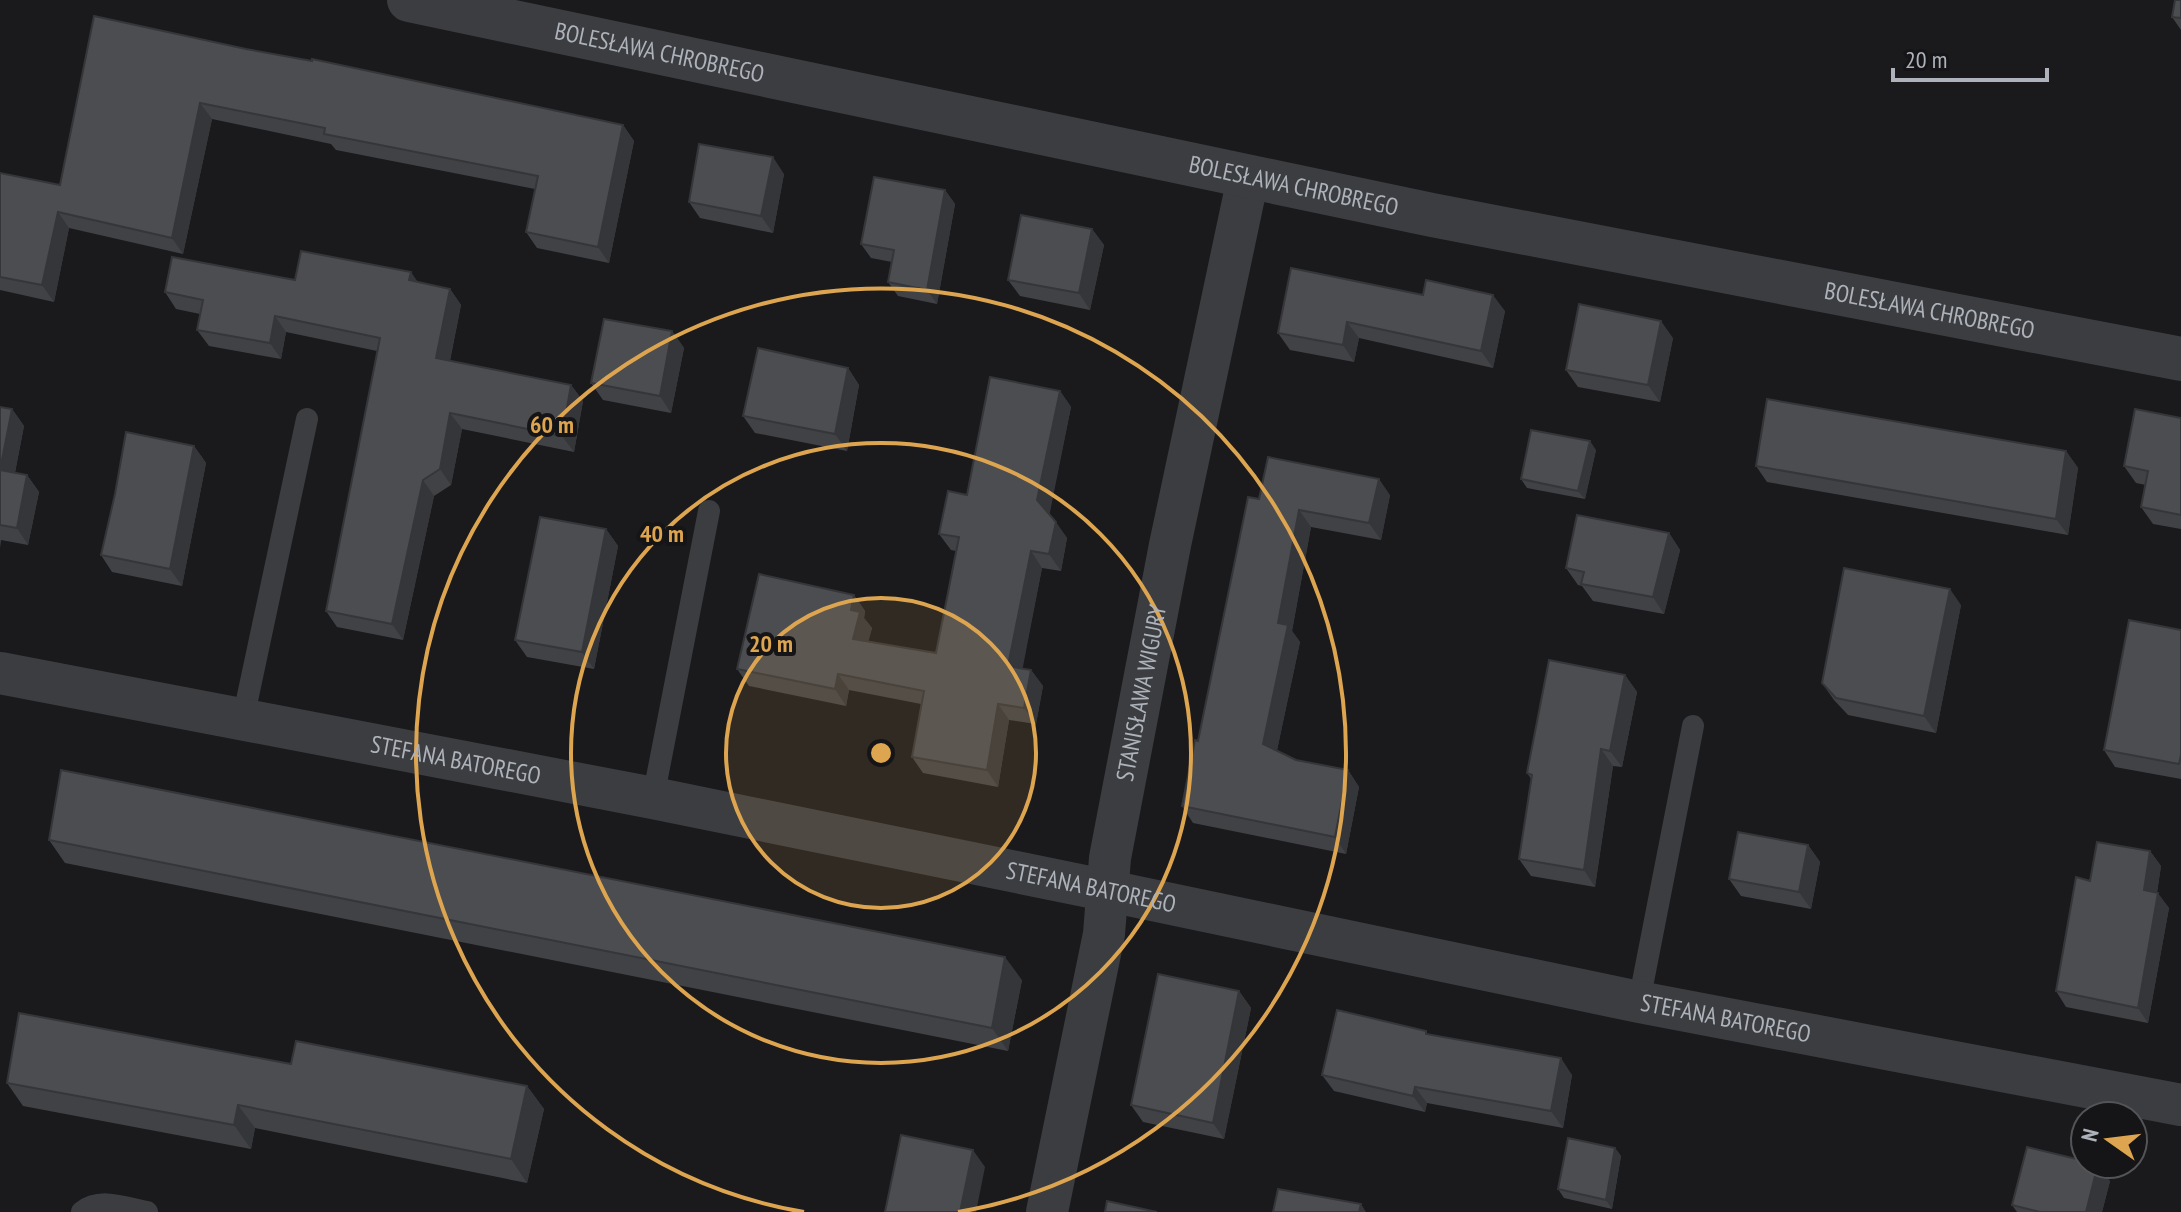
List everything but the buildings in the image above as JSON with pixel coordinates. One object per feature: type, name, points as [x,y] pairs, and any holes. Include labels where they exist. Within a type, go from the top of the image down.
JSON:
[{"type":"street","name":"BOLESŁAWA CHROBREGO","points":[[409,0],[1248,178],[2181,359]]},
{"type":"street","name":"STANISŁAWA WIGURY","points":[[1047,1212],[1104,934],[1110,858],[1170,545],[1248,178]]},
{"type":"street","name":"STEFANA BATOREGO","points":[[0,673],[653,798],[1639,1002],[2181,1105]]},
{"type":"lane","points":[[243,719],[307,419]]},
{"type":"lane","points":[[653,798],[709,511]]},
{"type":"lane","points":[[1639,1002],[1693,726]]},
{"type":"lane","points":[[82,1212],[89,1206],[102,1203],[147,1212]]}]
